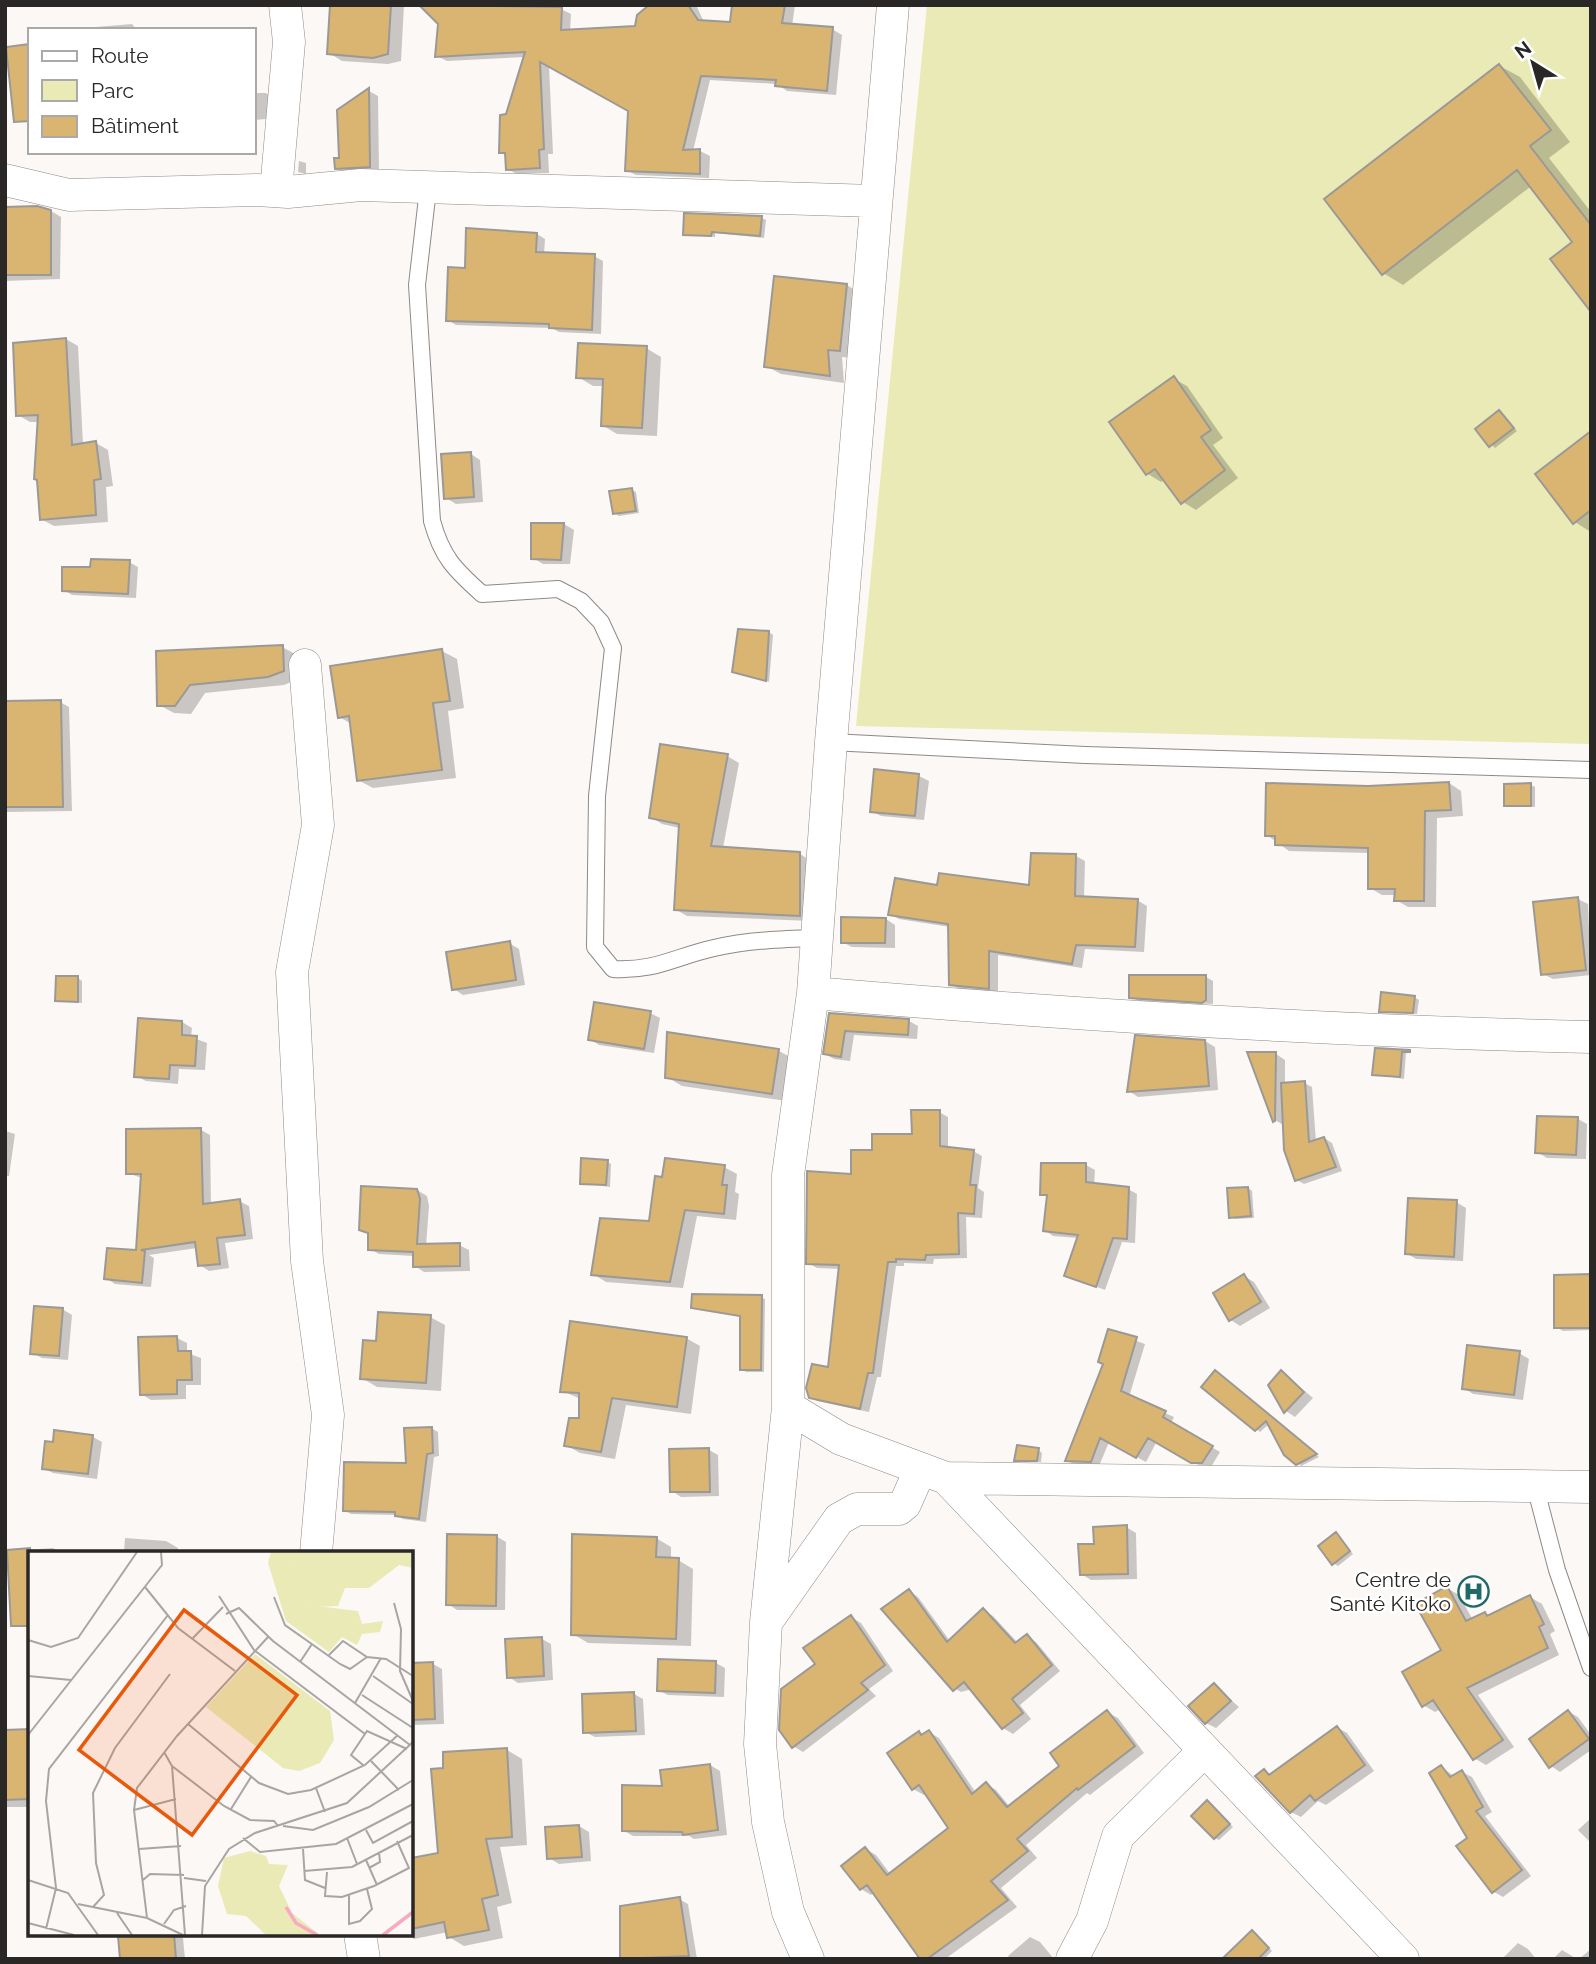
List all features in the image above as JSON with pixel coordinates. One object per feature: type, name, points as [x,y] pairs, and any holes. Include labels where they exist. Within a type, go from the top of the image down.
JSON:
[{"type":"street","points":[[808,1959],[788,1912],[768,1822],[760,1744],[766,1622],[788,1407],[788,1175],[818,938],[874,201],[893,5]]},
{"type":"street","points":[[276,191],[289,42],[279,7]]},
{"type":"street","points":[[5,180],[69,195],[276,191],[361,185],[874,201]]},
{"type":"street","points":[[305,665],[318,825],[292,972],[307,1261],[328,1415],[316,1551]]},
{"type":"street","points":[[813,993],[996,1009],[1591,1037]]},
{"type":"street","points":[[788,1407],[841,1439],[933,1474],[1591,1487]]},
{"type":"street","points":[[766,1622],[839,1519],[857,1509],[899,1510],[933,1474]]},
{"type":"street","points":[[933,1474],[1403,1959]]},
{"type":"street","points":[[1072,1959],[1092,1921],[1118,1836],[1204,1751]]},
{"type":"street","points":[[360,1936],[364,1959]]},
{"type":"lane","points":[[428,189],[417,285],[432,521],[440,550],[455,570],[482,594],[558,589],[581,601],[601,622],[613,648],[597,796],[595,947],[613,970],[643,971],[714,947],[818,938]]},
{"type":"lane","points":[[831,742],[1085,755],[1591,770]]},
{"type":"lane","points":[[1535,1486],[1557,1570],[1591,1668]]},
{"type":"green space","points":[[927,5],[1591,5],[1591,744],[856,726]]},
{"type":"building","points":[[330,5],[391,5],[388,54],[373,58],[327,54]]},
{"type":"building","points":[[419,5],[562,7],[561,30],[635,26],[637,15],[649,5],[688,5],[698,20],[730,22],[732,5],[785,5],[782,23],[833,27],[827,91],[775,86],[776,80],[701,76],[683,150],[700,149],[700,174],[625,171],[628,111],[540,62],[544,149],[539,150],[540,168],[506,170],[505,153],[499,153],[500,115],[506,114],[525,52],[435,57],[438,24]]},
{"type":"building","points":[[28,44],[28,121],[14,122],[6,47]]},
{"type":"building","points":[[1499,64],[1551,130],[1530,146],[1591,225],[1591,312],[1550,259],[1572,242],[1517,170],[1382,275],[1324,199]]},
{"type":"building","points":[[369,88],[370,167],[335,169],[334,158],[339,158],[337,110]]},
{"type":"building","points":[[37,206],[51,210],[51,275],[5,275],[5,207]]},
{"type":"building","points":[[684,213],[762,216],[760,236],[712,232],[711,236],[683,235]]},
{"type":"building","points":[[466,228],[537,233],[536,252],[595,254],[592,330],[549,328],[549,324],[446,321],[448,267],[465,268]]},
{"type":"building","points":[[774,276],[847,284],[840,351],[828,350],[830,376],[764,367]]},
{"type":"building","points":[[66,338],[72,445],[96,441],[101,479],[94,480],[96,515],[40,520],[37,480],[34,479],[38,415],[16,416],[13,343]]},
{"type":"building","points":[[578,343],[647,346],[642,428],[601,426],[603,379],[576,378]]},
{"type":"building","points":[[1174,376],[1211,430],[1201,437],[1225,470],[1181,504],[1155,469],[1146,475],[1109,422]]},
{"type":"building","points":[[1499,410],[1514,428],[1489,447],[1475,429]]},
{"type":"building","points":[[1591,431],[1591,510],[1573,524],[1535,474]]},
{"type":"building","points":[[471,452],[474,497],[444,499],[441,454]]},
{"type":"building","points":[[632,488],[636,511],[613,514],[609,491]]},
{"type":"building","points":[[531,523],[564,523],[561,560],[531,559]]},
{"type":"building","points":[[91,559],[130,560],[128,594],[62,591],[62,567],[90,567]]},
{"type":"building","points":[[738,629],[769,631],[766,681],[732,672]]},
{"type":"building","points":[[283,645],[284,671],[268,677],[190,685],[175,706],[157,706],[156,651]]},
{"type":"building","points":[[442,649],[450,701],[433,703],[442,770],[357,781],[349,716],[338,718],[330,666]]},
{"type":"building","points":[[61,700],[63,807],[5,807],[5,701]]},
{"type":"building","points":[[660,744],[728,754],[711,846],[800,852],[800,916],[674,910],[679,824],[649,818]]},
{"type":"building","points":[[874,769],[919,774],[915,816],[870,812]]},
{"type":"building","points":[[1449,782],[1451,810],[1425,811],[1424,901],[1394,901],[1395,889],[1368,889],[1368,848],[1275,845],[1275,836],[1265,836],[1266,783],[1368,786]]},
{"type":"building","points":[[1531,783],[1531,806],[1504,806],[1504,784]]},
{"type":"building","points":[[1031,853],[1076,854],[1075,896],[1138,899],[1135,947],[1076,945],[1072,964],[989,951],[989,989],[949,985],[948,924],[888,915],[895,878],[937,885],[939,873],[1029,885]]},
{"type":"building","points":[[1578,897],[1586,970],[1541,975],[1533,902]]},
{"type":"building","points":[[841,917],[886,918],[885,943],[841,943]]},
{"type":"building","points":[[510,941],[516,980],[452,990],[446,952]]},
{"type":"building","points":[[1129,975],[1206,975],[1206,1000],[1202,1003],[1129,998]]},
{"type":"building","points":[[56,976],[78,976],[78,1002],[55,1001]]},
{"type":"building","points":[[1381,992],[1415,996],[1413,1013],[1379,1012]]},
{"type":"building","points":[[594,1002],[651,1011],[644,1049],[588,1040]]},
{"type":"building","points":[[829,1013],[909,1019],[908,1035],[845,1031],[841,1057],[823,1054]]},
{"type":"building","points":[[138,1018],[182,1021],[182,1035],[197,1036],[195,1066],[170,1065],[169,1079],[134,1077]]},
{"type":"building","points":[[667,1032],[779,1049],[772,1094],[665,1078]]},
{"type":"building","points":[[1135,1035],[1205,1040],[1209,1086],[1127,1092]]},
{"type":"building","points":[[1375,1048],[1410,1050],[1402,1052],[1400,1077],[1372,1075]]},
{"type":"building","points":[[1247,1052],[1276,1052],[1273,1122]]},
{"type":"building","points":[[1305,1081],[1309,1142],[1324,1137],[1336,1167],[1295,1181],[1284,1150],[1281,1083]]},
{"type":"building","points":[[911,1110],[940,1110],[940,1146],[974,1150],[970,1185],[976,1185],[974,1214],[958,1213],[959,1254],[926,1255],[925,1260],[896,1259],[896,1262],[888,1262],[873,1373],[868,1373],[860,1409],[809,1398],[806,1388],[812,1364],[828,1367],[839,1265],[806,1264],[807,1171],[851,1174],[851,1150],[872,1150],[872,1134],[912,1134]]},
{"type":"building","points":[[1537,1116],[1578,1117],[1576,1155],[1535,1153]]},
{"type":"building","points":[[201,1128],[203,1204],[240,1199],[245,1235],[217,1238],[220,1264],[198,1266],[195,1242],[141,1250],[145,1251],[142,1283],[104,1279],[107,1248],[136,1250],[141,1174],[126,1174],[126,1129]]},
{"type":"building","points":[[581,1158],[608,1160],[606,1185],[580,1184]]},
{"type":"building","points":[[665,1158],[725,1165],[722,1185],[727,1185],[724,1214],[685,1210],[670,1282],[591,1275],[600,1218],[649,1221],[655,1176],[662,1177]]},
{"type":"building","points":[[1041,1163],[1086,1163],[1086,1182],[1129,1187],[1127,1239],[1113,1238],[1096,1287],[1064,1276],[1078,1235],[1043,1231],[1047,1195],[1040,1195]]},
{"type":"building","points":[[361,1186],[417,1189],[420,1199],[417,1244],[460,1243],[460,1266],[413,1267],[413,1252],[368,1250],[368,1233],[359,1230]]},
{"type":"building","points":[[1248,1187],[1251,1216],[1229,1218],[1227,1188]]},
{"type":"building","points":[[1408,1198],[1457,1200],[1454,1257],[1405,1254]]},
{"type":"building","points":[[1244,1274],[1261,1302],[1229,1321],[1213,1293]]},
{"type":"building","points":[[1591,1274],[1591,1328],[1554,1328],[1554,1275]]},
{"type":"building","points":[[692,1294],[762,1295],[761,1370],[740,1370],[740,1316],[691,1308]]},
{"type":"building","points":[[34,1306],[63,1308],[59,1356],[30,1354]]},
{"type":"building","points":[[378,1312],[431,1315],[426,1383],[360,1379],[363,1340],[376,1341]]},
{"type":"building","points":[[570,1321],[687,1337],[677,1407],[612,1398],[601,1452],[564,1446],[569,1418],[579,1418],[579,1393],[560,1392]]},
{"type":"building","points":[[1108,1329],[1137,1337],[1121,1391],[1166,1411],[1163,1417],[1213,1446],[1202,1463],[1191,1463],[1148,1438],[1136,1458],[1100,1438],[1091,1462],[1065,1461],[1103,1364],[1098,1362]]},
{"type":"building","points":[[177,1336],[178,1351],[191,1351],[192,1380],[177,1380],[177,1394],[140,1395],[138,1337]]},
{"type":"building","points":[[1467,1345],[1520,1351],[1514,1395],[1462,1389]]},
{"type":"building","points":[[1215,1370],[1317,1454],[1296,1465],[1284,1455],[1266,1421],[1255,1431],[1201,1387]]},
{"type":"building","points":[[1281,1370],[1304,1392],[1284,1413],[1268,1385]]},
{"type":"building","points":[[432,1427],[433,1453],[427,1454],[419,1519],[395,1516],[395,1512],[343,1511],[344,1462],[406,1463],[404,1428]]},
{"type":"building","points":[[54,1430],[93,1435],[88,1474],[42,1469],[45,1441],[53,1442]]},
{"type":"building","points":[[1017,1445],[1039,1448],[1037,1461],[1014,1461]]},
{"type":"building","points":[[709,1448],[710,1492],[670,1492],[669,1449]]},
{"type":"building","points":[[1127,1525],[1128,1574],[1080,1575],[1078,1544],[1094,1544],[1093,1527]]},
{"type":"building","points":[[1336,1532],[1350,1551],[1332,1565],[1318,1546]]},
{"type":"building","points":[[447,1534],[497,1535],[496,1606],[446,1605]]},
{"type":"building","points":[[572,1534],[657,1537],[656,1557],[679,1558],[676,1639],[571,1635]]},
{"type":"building","points":[[30,1548],[28,1626],[11,1626],[7,1550]]},
{"type":"building","points":[[1447,1586],[1466,1621],[1485,1612],[1487,1616],[1530,1595],[1544,1624],[1539,1627],[1548,1648],[1467,1688],[1503,1740],[1473,1760],[1433,1700],[1422,1707],[1402,1672],[1441,1650],[1415,1604]]},
{"type":"building","points":[[909,1589],[947,1642],[983,1608],[1015,1643],[1027,1634],[1052,1665],[1012,1699],[1023,1713],[1002,1729],[964,1682],[953,1691],[881,1609]]},
{"type":"building","points":[[851,1615],[885,1665],[861,1683],[868,1690],[792,1748],[779,1730],[781,1689],[815,1664],[803,1648]]},
{"type":"building","points":[[542,1637],[544,1676],[507,1678],[505,1639]]},
{"type":"building","points":[[658,1659],[716,1661],[715,1693],[657,1691]]},
{"type":"building","points":[[433,1662],[435,1719],[413,1720],[413,1663]]},
{"type":"building","points":[[1214,1683],[1231,1701],[1205,1724],[1188,1706]]},
{"type":"building","points":[[634,1692],[636,1731],[583,1733],[582,1694]]},
{"type":"building","points":[[1107,1710],[1135,1746],[1078,1790],[1077,1788],[1017,1839],[1028,1851],[991,1881],[1008,1900],[927,1959],[920,1959],[867,1885],[860,1890],[841,1866],[865,1847],[887,1875],[948,1828],[919,1785],[912,1790],[887,1753],[919,1731],[921,1735],[929,1730],[972,1794],[986,1782],[1007,1807],[1059,1766],[1050,1753]]},
{"type":"building","points":[[1568,1710],[1589,1739],[1549,1768],[1529,1739]]},
{"type":"building","points":[[1337,1726],[1365,1765],[1315,1801],[1310,1795],[1290,1813],[1255,1776],[1264,1769],[1269,1775]]},
{"type":"building","points":[[28,1729],[28,1799],[5,1800],[5,1730]]},
{"type":"building","points":[[507,1748],[512,1837],[486,1839],[498,1895],[482,1899],[489,1930],[447,1938],[444,1922],[413,1929],[413,1858],[438,1853],[431,1769],[443,1768],[443,1752]]},
{"type":"building","points":[[710,1764],[718,1830],[683,1835],[682,1832],[622,1831],[622,1785],[662,1786],[660,1770]]},
{"type":"building","points":[[1441,1765],[1450,1777],[1462,1770],[1483,1807],[1476,1811],[1522,1870],[1492,1893],[1456,1846],[1467,1838],[1429,1773]]},
{"type":"building","points":[[1207,1800],[1230,1824],[1214,1839],[1191,1816]]},
{"type":"building","points":[[579,1825],[582,1857],[547,1859],[545,1827]]},
{"type":"building","points":[[680,1897],[689,1956],[620,1959],[620,1906]]},
{"type":"building","points":[[1252,1930],[1269,1948],[1258,1959],[1222,1959]]},
{"type":"building","points":[[118,1936],[174,1936],[176,1959],[120,1959]]},
{"type":"place","name":"Centre de Santé Kitoko","points":[[1474,1592]]}]
